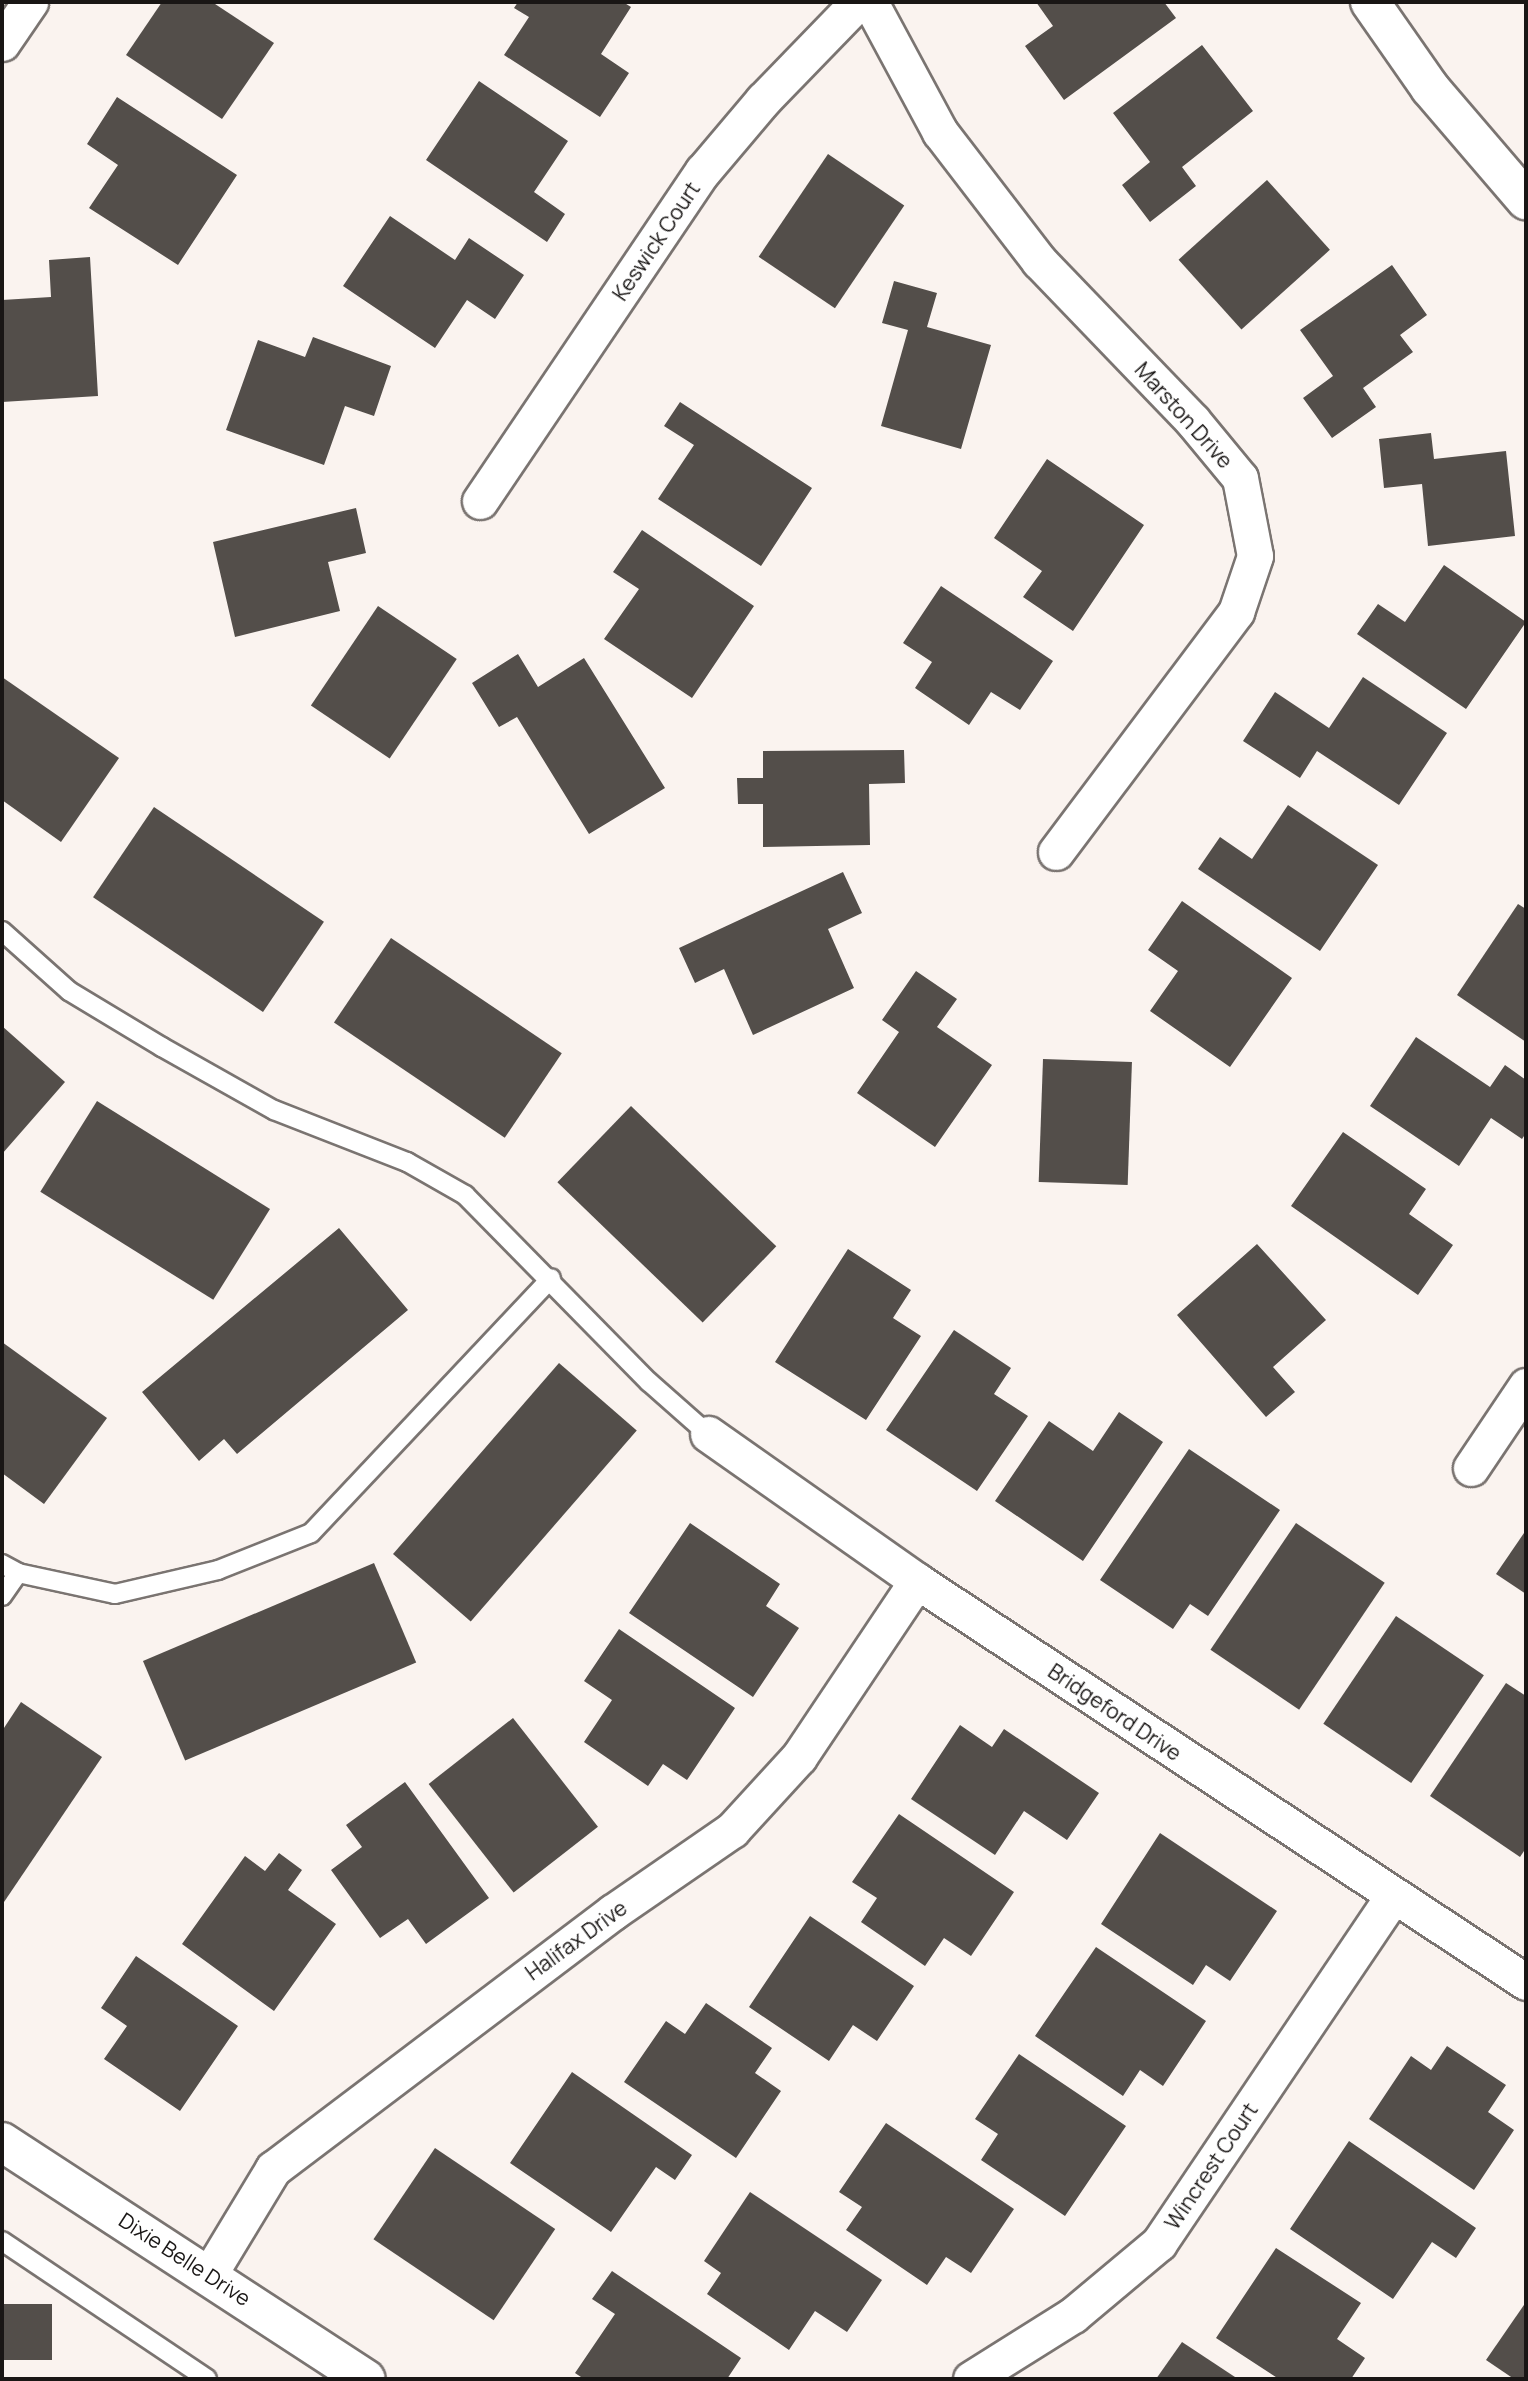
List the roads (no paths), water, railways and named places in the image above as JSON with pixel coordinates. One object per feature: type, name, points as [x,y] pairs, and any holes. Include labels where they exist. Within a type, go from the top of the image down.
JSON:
[{"type":"street","points":[[2,43],[30,2]]},
{"type":"street","name":"Keswick Court","points":[[480,501],[703,171],[763,100],[858,2]]},
{"type":"street","name":"Marston Drive","points":[[870,2],[940,132],[1039,261],[1192,420],[1240,478],[1255,556],[1236,612],[1056,852]]},
{"type":"street","points":[[1370,2],[1430,88],[1526,200]]},
{"type":"street","points":[[1471,1468],[1526,1386]]},
{"type":"street","name":"Bridgeford Drive","points":[[708,1434],[917,1581],[1526,1982]]},
{"type":"street","name":"Halifax Drive","points":[[210,2273],[273,2169],[580,1937],[732,1829],[799,1757],[917,1581]]},
{"type":"street","name":"Wincrest Court","points":[[971,2379],[1073,2315],[1159,2243],[1393,1896]]},
{"type":"street","name":"Dixie Belle Drive","points":[[2,2142],[210,2273],[366,2379]]},
{"type":"lane","points":[[2,931],[69,991],[162,1047],[274,1110],[407,1162],[465,1195],[551,1278],[649,1382],[708,1434]]},
{"type":"lane","points":[[2,1595],[10,1568],[115,1594],[218,1570],[311,1533],[551,1278]]},
{"type":"lane","points":[[2,2241],[207,2379]]}]
